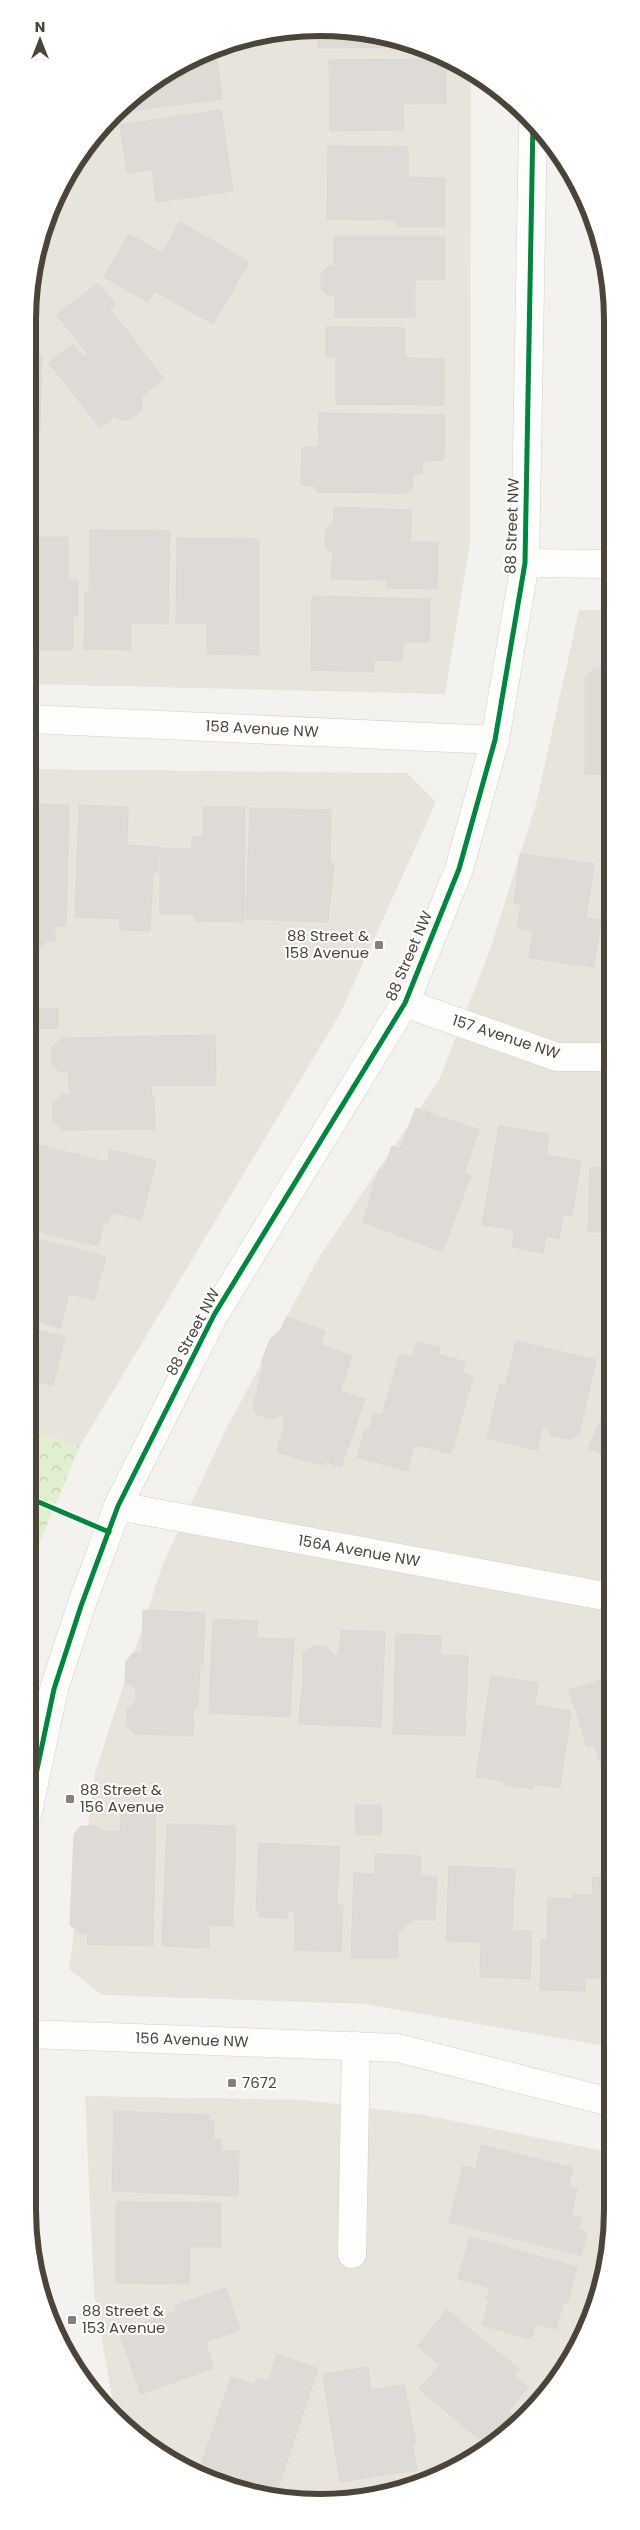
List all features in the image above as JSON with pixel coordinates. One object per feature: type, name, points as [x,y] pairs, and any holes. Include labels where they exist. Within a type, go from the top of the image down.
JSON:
[{"type":"street","name":"88 Street NW","points":[[36,1774],[54,1689],[81,1606],[118,1506],[214,1314],[405,1003],[458,869],[495,740],[525,563],[533,133]]},
{"type":"street","points":[[525,563],[604,564]]},
{"type":"street","name":"158 Avenue NW","points":[[36,719],[495,740]]},
{"type":"street","name":"157 Avenue NW","points":[[405,1003],[557,1057],[604,1057]]},
{"type":"street","name":"156A Avenue NW","points":[[118,1506],[599,1595]]},
{"type":"street","name":"156 Avenue NW","points":[[36,2034],[398,2048],[604,2100]]},
{"type":"street","points":[[352,2254],[356,2046]]},
{"type":"shaded area","points":[[320,36],[357,39],[411,51],[471,80],[470,542],[445,694],[36,684],[36,320],[39,283],[51,229],[74,178],[95,147],[119,119],[147,95],[178,74],[229,51],[265,42],[301,37]]},
{"type":"shaded area","points":[[579,610],[604,610],[604,2046],[365,2004],[102,1995],[69,1969],[95,1773],[162,1566],[225,1431],[319,1257],[439,1080],[490,950],[536,804]]},
{"type":"shaded area","points":[[36,769],[407,773],[436,802],[341,1012],[80,1446],[36,1434]]},
{"type":"shaded area","points":[[85,2096],[304,2100],[424,2115],[604,2151],[604,2210],[598,2265],[589,2301],[566,2352],[545,2383],[521,2411],[493,2435],[462,2456],[411,2479],[357,2491],[320,2494],[301,2493],[265,2488],[229,2479],[178,2456],[147,2435],[113,2404],[94,2294]]},
{"type":"green space","points":[[36,1434],[80,1446],[36,1551]]},
{"type":"building","points":[[318,36],[320,36],[357,39],[397,47],[318,48]]},
{"type":"building","points":[[216,56],[222,99],[128,111],[162,84],[178,74]]},
{"type":"building","points":[[431,59],[445,66],[446,103],[403,104],[404,130],[330,131],[329,60]]},
{"type":"building","points":[[221,110],[233,191],[156,202],[152,169],[127,173],[120,125]]},
{"type":"building","points":[[328,146],[408,147],[408,177],[445,178],[445,227],[397,227],[397,220],[327,219]]},
{"type":"building","points":[[180,222],[249,262],[213,324],[155,291],[148,302],[104,277],[129,234],[162,253]]},
{"type":"building","points":[[334,236],[445,236],[445,280],[415,280],[415,317],[335,317],[335,296],[328,296],[321,289],[321,273],[328,266],[334,266]]},
{"type":"building","points":[[98,283],[115,304],[110,309],[164,379],[142,396],[141,411],[129,420],[117,419],[115,416],[100,428],[49,363],[73,344],[83,357],[88,354],[57,315]]},
{"type":"building","points":[[326,327],[405,328],[405,358],[444,359],[444,405],[336,404],[336,357],[326,357]]},
{"type":"building","points":[[36,351],[42,356],[40,430],[36,430]]},
{"type":"building","points":[[319,413],[445,415],[444,460],[422,461],[423,473],[412,474],[413,487],[405,493],[316,492],[316,486],[301,485],[302,447],[318,447]]},
{"type":"building","points":[[334,507],[412,510],[410,542],[438,542],[437,589],[387,588],[387,580],[331,579],[333,553],[325,548],[325,531],[333,524]]},
{"type":"building","points":[[90,530],[170,531],[168,624],[131,623],[131,650],[84,649],[85,593],[89,593]]},
{"type":"building","points":[[36,537],[68,537],[68,580],[78,580],[78,616],[73,616],[73,650],[36,650]]},
{"type":"building","points":[[177,538],[259,539],[259,655],[207,654],[207,624],[176,623]]},
{"type":"building","points":[[312,596],[430,599],[429,642],[403,642],[402,661],[374,660],[374,672],[311,670]]},
{"type":"building","points":[[594,668],[604,668],[604,775],[585,774],[585,679]]},
{"type":"building","points":[[36,804],[69,805],[66,926],[55,926],[55,941],[47,941],[38,950],[36,948]]},
{"type":"building","points":[[79,805],[128,807],[127,845],[159,847],[157,873],[153,873],[150,931],[120,930],[120,919],[75,917]]},
{"type":"building","points":[[203,807],[245,807],[244,922],[195,921],[195,914],[160,914],[160,848],[192,849],[192,837],[203,837]]},
{"type":"building","points":[[250,808],[331,810],[330,863],[334,863],[328,922],[246,919]]},
{"type":"building","points":[[520,854],[594,864],[586,918],[601,920],[594,967],[529,958],[533,931],[517,928],[521,903],[514,903]]},
{"type":"building","points":[[58,1008],[58,1028],[36,1029],[36,1009]]},
{"type":"building","points":[[215,1035],[216,1085],[151,1085],[152,1097],[154,1097],[155,1129],[63,1130],[52,1119],[53,1103],[62,1095],[70,1095],[68,1072],[60,1072],[52,1065],[52,1047],[63,1038]]},
{"type":"building","points":[[416,1108],[479,1130],[464,1173],[471,1176],[442,1252],[363,1222],[379,1169],[383,1171],[392,1146],[400,1149]]},
{"type":"building","points":[[499,1126],[549,1134],[546,1155],[581,1161],[572,1215],[563,1214],[559,1239],[546,1236],[543,1253],[512,1247],[515,1230],[482,1225]]},
{"type":"building","points":[[36,1144],[107,1162],[110,1150],[156,1161],[141,1220],[111,1212],[108,1223],[104,1223],[98,1246],[36,1231]]},
{"type":"building","points":[[590,1167],[604,1168],[604,1232],[588,1232]]},
{"type":"building","points":[[36,1239],[106,1257],[94,1300],[69,1294],[60,1328],[36,1321]]},
{"type":"building","points":[[286,1317],[325,1331],[320,1345],[352,1356],[340,1391],[365,1399],[341,1467],[324,1461],[323,1465],[277,1452],[285,1422],[282,1421],[285,1412],[275,1419],[268,1419],[257,1414],[253,1407],[264,1365],[261,1363],[270,1339],[281,1330]]},
{"type":"building","points":[[36,1330],[65,1337],[53,1385],[36,1381]]},
{"type":"building","points":[[516,1341],[596,1360],[579,1434],[571,1439],[552,1436],[547,1427],[543,1426],[537,1450],[487,1438],[500,1384],[505,1386]]},
{"type":"building","points":[[417,1342],[440,1348],[439,1354],[465,1362],[462,1373],[473,1377],[451,1454],[419,1445],[419,1447],[414,1446],[407,1471],[357,1457],[365,1429],[369,1431],[374,1413],[382,1415],[400,1354],[412,1358]]},
{"type":"building","points":[[604,1414],[604,1455],[588,1448]]},
{"type":"building","points":[[143,1610],[205,1613],[203,1664],[200,1664],[198,1709],[194,1709],[193,1736],[135,1734],[126,1725],[127,1710],[136,1701],[136,1688],[125,1681],[126,1661],[133,1653],[142,1653]]},
{"type":"building","points":[[213,1619],[258,1621],[257,1638],[294,1639],[290,1717],[209,1713]]},
{"type":"building","points":[[341,1630],[385,1632],[381,1727],[299,1724],[303,1654],[313,1646],[327,1646],[333,1655],[339,1655]]},
{"type":"building","points":[[396,1634],[441,1636],[441,1655],[468,1656],[465,1736],[393,1734]]},
{"type":"building","points":[[491,1676],[538,1683],[535,1705],[571,1711],[560,1788],[534,1784],[534,1789],[504,1785],[504,1781],[476,1777]]},
{"type":"building","points":[[604,1679],[604,1773],[594,1744],[587,1746],[569,1690]]},
{"type":"building","points":[[122,1805],[156,1806],[153,1946],[87,1944],[88,1933],[81,1933],[70,1925],[74,1834],[81,1826],[96,1826],[101,1831],[120,1832]]},
{"type":"building","points":[[355,1805],[382,1805],[382,1835],[356,1835]]},
{"type":"building","points":[[167,1824],[236,1826],[233,1926],[209,1925],[209,1948],[162,1946]]},
{"type":"building","points":[[259,1843],[340,1847],[337,1905],[343,1905],[341,1952],[294,1950],[295,1911],[288,1910],[288,1918],[259,1917],[259,1910],[256,1910]]},
{"type":"building","points":[[375,1854],[421,1856],[420,1876],[437,1876],[435,1920],[413,1920],[398,1932],[398,1958],[351,1958],[354,1873],[375,1874]]},
{"type":"building","points":[[449,1866],[515,1869],[512,1931],[532,1931],[530,1979],[480,1977],[481,1942],[446,1941]]},
{"type":"building","points":[[593,1877],[604,1877],[604,1978],[585,1978],[585,1991],[540,1990],[541,1940],[547,1940],[548,1898],[573,1899],[573,1895],[592,1895]]},
{"type":"building","points":[[114,2111],[209,2115],[209,2121],[214,2122],[213,2139],[221,2139],[221,2151],[239,2151],[238,2196],[112,2191]]},
{"type":"building","points":[[481,2145],[573,2168],[568,2187],[577,2189],[571,2215],[582,2218],[578,2230],[587,2232],[581,2255],[449,2222],[463,2166],[476,2169]]},
{"type":"building","points":[[116,2202],[221,2203],[221,2247],[190,2247],[189,2284],[116,2283]]},
{"type":"building","points":[[470,2237],[577,2267],[568,2303],[564,2301],[556,2329],[536,2324],[531,2339],[482,2325],[489,2300],[486,2299],[490,2288],[458,2279]]},
{"type":"building","points":[[226,2288],[240,2330],[205,2342],[214,2368],[141,2394],[119,2331],[176,2311],[175,2306]]},
{"type":"building","points":[[447,2310],[519,2369],[514,2375],[528,2387],[509,2411],[513,2415],[506,2424],[495,2433],[492,2431],[483,2442],[419,2389],[440,2365],[417,2346]]},
{"type":"building","points":[[277,2354],[318,2369],[278,2490],[229,2479],[200,2467],[231,2377],[255,2385],[257,2378],[268,2382]]},
{"type":"building","points":[[368,2367],[371,2390],[404,2385],[416,2442],[412,2443],[417,2470],[340,2482],[323,2374]]},
{"type":"cycle path","points":[[36,1774],[54,1689],[81,1606],[118,1506],[214,1315],[405,1003],[459,869],[495,740],[525,563],[533,133]]},
{"type":"cycle path","points":[[36,1501],[109,1532]]},
{"type":"place","name":"88 Street & 158 Avenue","points":[[379,945]]},
{"type":"place","name":"88 Street & 156 Avenue","points":[[70,1799]]},
{"type":"place","name":"7672","points":[[232,2083]]},
{"type":"place","name":"88 Street & 153 Avenue","points":[[72,2320]]}]
